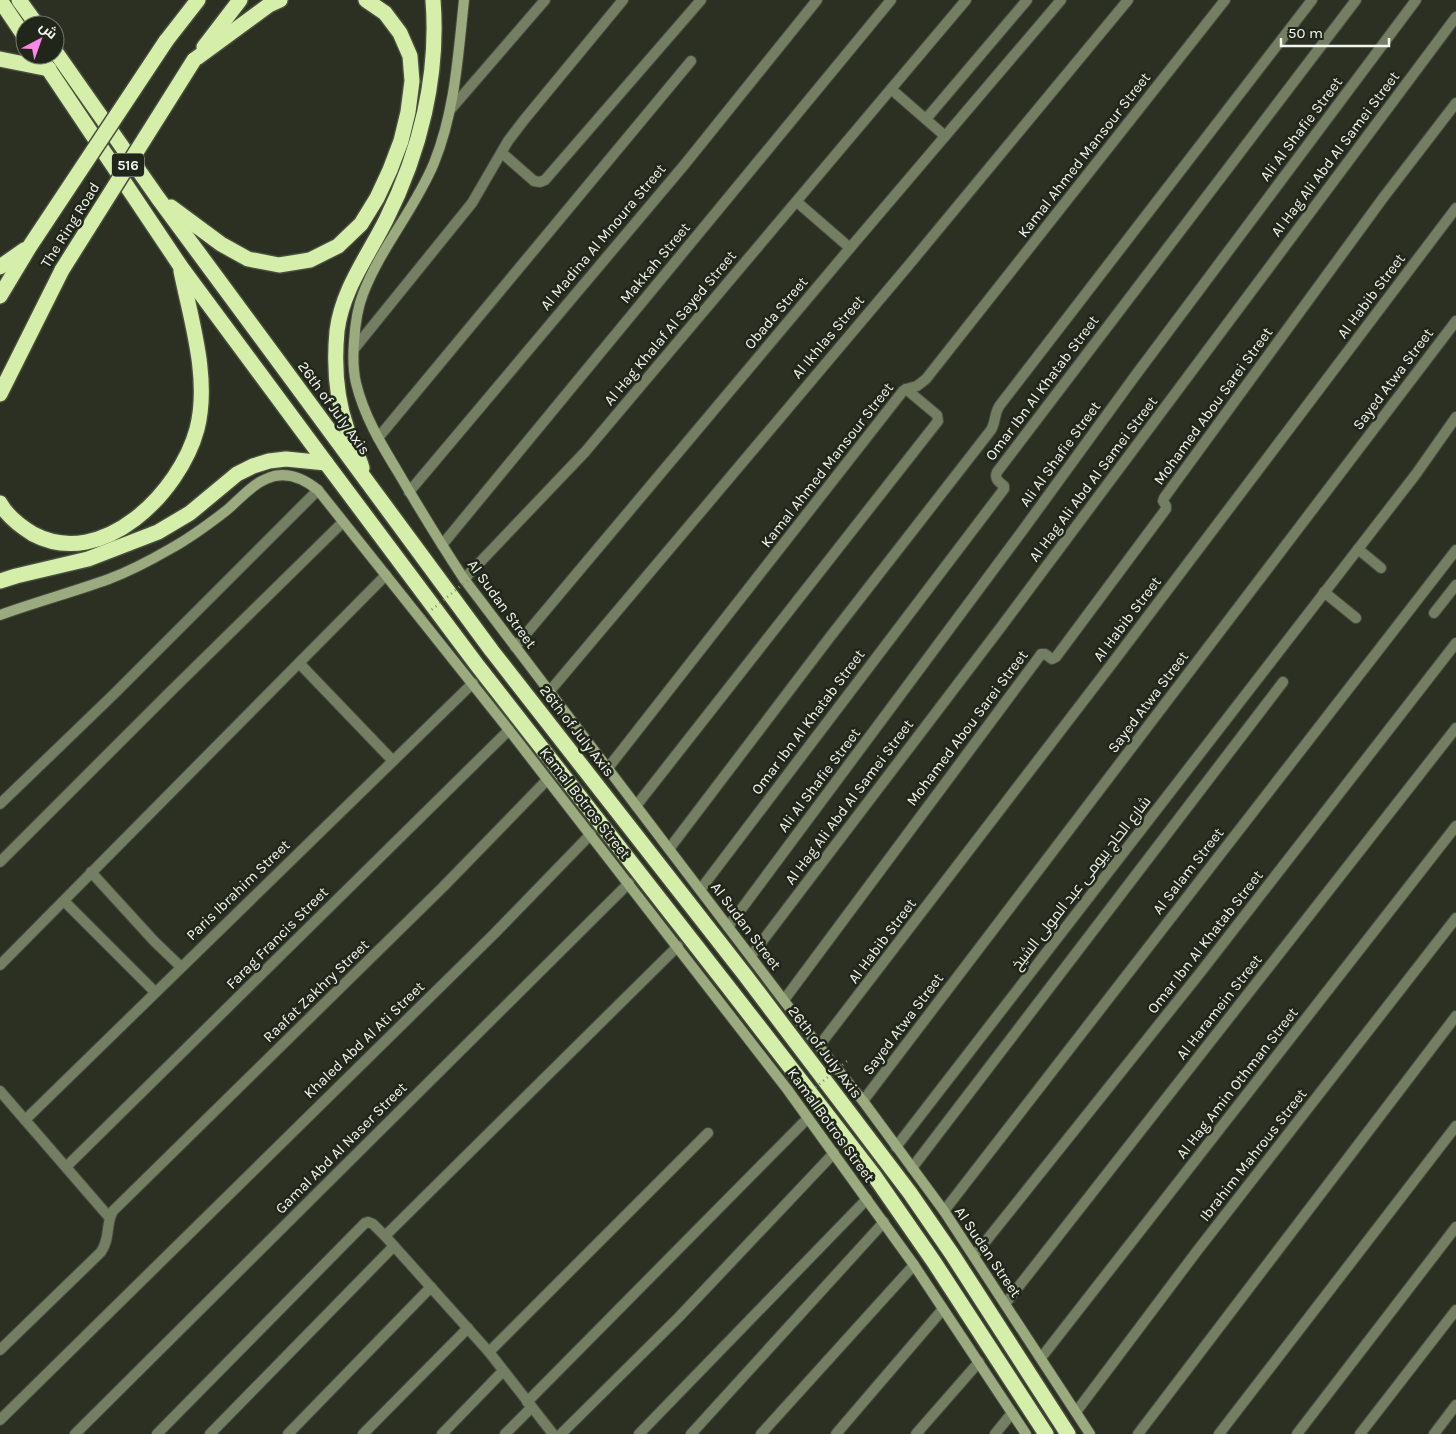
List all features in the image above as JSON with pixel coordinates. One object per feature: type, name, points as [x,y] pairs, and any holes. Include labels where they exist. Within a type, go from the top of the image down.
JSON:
[{"type":"highway","points":[[0,0],[15,22]]},
{"type":"highway","points":[[19,0],[30,15]]},
{"type":"highway","points":[[166,41],[188,0]]},
{"type":"highway","name":"The Ring Road","points":[[0,296],[30,246],[166,41],[198,0]]},
{"type":"highway","name":"The Ring Road","points":[[0,371],[194,60],[240,0]]},
{"type":"highway","points":[[194,60],[268,5],[280,0]]},
{"type":"highway","points":[[158,198],[221,244],[248,259],[279,265],[310,260],[338,246],[361,224],[377,198],[390,170],[401,142],[408,112],[412,81],[410,56],[400,33],[385,13],[366,0]]},
{"type":"highway","points":[[363,477],[362,466],[346,428],[339,401],[336,358],[337,329],[342,307],[350,286],[386,221],[404,180],[419,138],[429,94],[434,49],[433,0]]},
{"type":"highway","points":[[0,59],[49,69]]},
{"type":"highway","points":[[46,65],[181,267],[326,463],[477,665],[873,1174],[934,1262],[1046,1434]]},
{"type":"highway","name":"26th of July Axis","points":[[65,65],[158,198],[492,652],[745,975],[904,1186],[952,1254],[1068,1434]]},
{"type":"highway","points":[[0,267],[30,246]]},
{"type":"highway","points":[[0,503],[3,509],[21,527],[43,539],[68,544],[92,540],[115,532],[136,518],[157,500],[174,478],[188,454],[197,428],[202,401],[202,379],[198,353],[181,267]]},
{"type":"highway","points":[[0,394],[62,270]]},
{"type":"highway","points":[[0,581],[88,559],[158,532],[190,513],[238,474],[253,466],[269,461],[286,459],[326,463]]},
{"type":"street","name":"Al Sudan Street","points":[[464,0],[455,84],[443,138],[421,190],[375,268],[363,294],[356,323],[354,349],[356,382],[364,411],[409,492],[464,579],[728,927],[863,1101],[944,1211],[1090,1434]]},
{"type":"street","points":[[450,110],[545,0]]},
{"type":"street","points":[[354,349],[472,203],[524,120],[623,0]]},
{"type":"street","points":[[502,153],[534,181],[540,182],[545,180],[701,0]]},
{"type":"street","name":"Al Madina Al Mnoura Street","points":[[409,492],[685,164],[817,0]]},
{"type":"street","name":"Makkah Street","points":[[442,545],[891,0]]},
{"type":"street","name":"Al Hag Khalaf Al Sayed Street","points":[[464,579],[585,452],[966,0]]},
{"type":"street","points":[[926,119],[1027,0]]},
{"type":"street","name":"Obada Street","points":[[515,647],[1061,0]]},
{"type":"street","name":"Al Ikhlas Street","points":[[549,692],[1128,0]]},
{"type":"street","name":"Kamal Ahmed Mansour Street","points":[[608,768],[906,389],[917,386],[926,379],[1225,0]]},
{"type":"street","points":[[669,849],[991,430],[1000,405],[1312,0]]},
{"type":"street","name":"Omar Ibn Al Khatab Street","points":[[700,890],[1004,488],[996,479],[995,475],[997,472],[1356,0]]},
{"type":"street","name":"Ali Al Shafie Street","points":[[728,927],[1135,376],[1416,0]]},
{"type":"street","name":"Al Hag Ali Abd Al Samei Street","points":[[751,956],[1001,628],[1456,17]]},
{"type":"street","points":[[378,438],[691,61]]},
{"type":"street","points":[[892,89],[945,136]]},
{"type":"street","name":"Mohamed Abou Sarei Street","points":[[784,1000],[1039,656],[1045,654],[1050,658],[1054,658],[1166,509],[1163,500],[1383,198],[1456,103]]},
{"type":"street","points":[[797,202],[850,248]]},
{"type":"street","name":"Al Habib Street","points":[[820,1046],[1456,208]]},
{"type":"street","name":"Sayed Atwa Street","points":[[863,1101],[1456,320]]},
{"type":"street","points":[[636,806],[938,421],[937,415],[906,389]]},
{"type":"street","name":"شارع الحاج بيومى عبد المولى الشيخ","points":[[896,1147],[1416,474],[1456,417]]},
{"type":"street","name":"Kamal Botros Street","points":[[0,615],[110,578],[141,564],[172,548],[200,530],[228,509],[253,486],[266,479],[279,475],[294,476],[307,481],[318,490],[510,730],[678,946],[808,1118],[914,1265],[1026,1434]]},
{"type":"street","points":[[0,804],[318,490]]},
{"type":"street","points":[[0,862],[343,522]]},
{"type":"street","points":[[1358,549],[1381,568]]},
{"type":"street","name":"Al Salam Street","points":[[944,1211],[1456,550]]},
{"type":"street","points":[[0,965],[386,575]]},
{"type":"street","points":[[1434,613],[1456,585]]},
{"type":"street","points":[[1324,592],[1356,618]]},
{"type":"street","name":"Omar Ibn Al Khatab Street","points":[[974,1256],[1200,973],[1456,643]]},
{"type":"street","points":[[298,663],[393,761]]},
{"type":"street","points":[[912,1168],[1283,682]]},
{"type":"street","name":"Paris Ibrahim Street","points":[[25,1120],[473,684]]},
{"type":"street","name":"Al Haramein Street","points":[[1005,1304],[1456,728]]},
{"type":"street","name":"Farag Francis Street","points":[[66,1167],[510,730]]},
{"type":"street","name":"Raafat Zakhry Street","points":[[109,1221],[113,1211],[444,887],[548,780]]},
{"type":"street","name":"Al Hag Amin Othman Street","points":[[1041,1358],[1456,826]]},
{"type":"street","name":"Khaled Abd Al Ati Street","points":[[0,1420],[494,934],[591,834]]},
{"type":"street","points":[[91,872],[154,941],[181,967]]},
{"type":"street","name":"Gamal Abd Al Naser Street","points":[[75,1434],[628,883]]},
{"type":"street","points":[[64,900],[155,992]]},
{"type":"street","name":"Ibrahim Mahrous Street","points":[[1076,1412],[1456,918]]},
{"type":"street","points":[[385,1236],[678,946]]},
{"type":"street","points":[[1138,1434],[1456,1016]]},
{"type":"street","points":[[0,1350],[101,1252],[106,1244],[109,1221],[66,1167],[1,1095]]},
{"type":"street","points":[[506,1434],[529,1405],[808,1118]]},
{"type":"street","points":[[1219,1434],[1456,1126]]},
{"type":"street","points":[[490,1352],[708,1133]]},
{"type":"street","points":[[561,1434],[679,1317],[834,1153]]},
{"type":"street","points":[[639,1434],[867,1199]]},
{"type":"street","points":[[157,1434],[368,1222],[373,1224],[385,1236],[490,1352],[553,1434]]},
{"type":"street","points":[[691,1434],[884,1222]]},
{"type":"street","points":[[1297,1434],[1456,1227]]},
{"type":"street","points":[[210,1434],[394,1246]]},
{"type":"street","points":[[760,1434],[914,1265]]},
{"type":"street","points":[[288,1434],[431,1287]]},
{"type":"street","points":[[836,1434],[943,1309]]},
{"type":"street","points":[[1360,1434],[1456,1310]]},
{"type":"street","points":[[363,1434],[468,1328]]},
{"type":"street","points":[[916,1434],[979,1362]]},
{"type":"street","points":[[442,1434],[503,1371]]},
{"type":"street","points":[[1434,1434],[1456,1405]]},
{"type":"street","points":[[995,1434],[1012,1413]]},
{"type":"path","points":[[424,616],[474,575]]},
{"type":"path","points":[[804,1097],[847,1061]]}]
